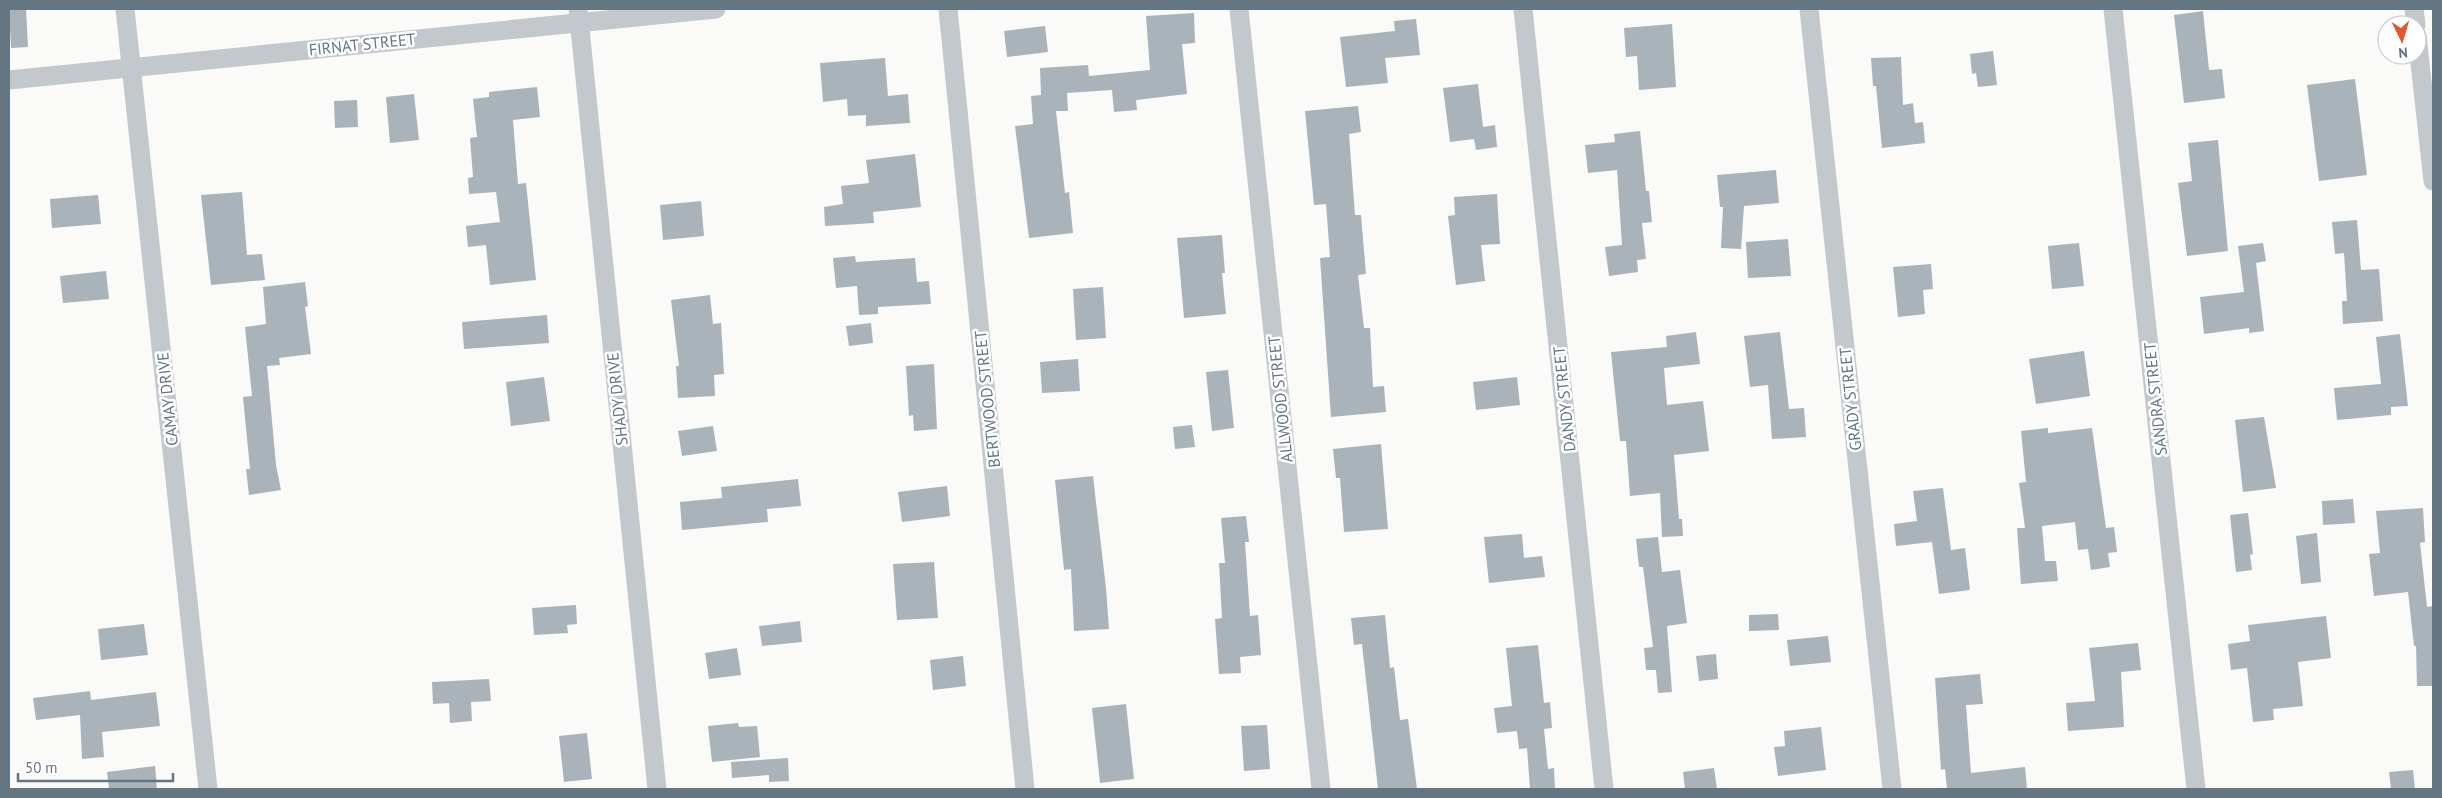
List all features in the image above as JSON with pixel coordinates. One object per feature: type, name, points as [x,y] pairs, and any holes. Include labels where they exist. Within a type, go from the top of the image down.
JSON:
[{"type":"street","name":"CAMAY DRIVE","points":[[125,9],[208,789]]},
{"type":"street","name":"FIRNAT STREET","points":[[9,80],[578,16],[716,9]]},
{"type":"street","name":"BERTWOOD STREET","points":[[948,9],[1025,789]]},
{"type":"street","name":"ALLWOOD STREET","points":[[1239,9],[1322,789]]},
{"type":"street","name":"DANDY STREET","points":[[1523,9],[1604,789]]},
{"type":"street","name":"GRADY STREET","points":[[1809,9],[1892,789]]},
{"type":"street","name":"SANDRA STREET","points":[[2113,9],[2196,789]]},
{"type":"street","name":"SHADY DRIVE","points":[[578,16],[657,789]]},
{"type":"street","points":[[2420,65],[2433,181]]},
{"type":"building","points":[[9,9],[26,9],[28,47],[11,48]]},
{"type":"building","points":[[2203,11],[2209,70],[2222,69],[2225,98],[2184,103],[2174,15]]},
{"type":"building","points":[[1194,13],[1195,43],[1182,44],[1187,94],[1136,100],[1137,110],[1114,112],[1112,90],[1067,93],[1068,111],[1056,111],[1065,193],[1069,192],[1073,233],[1029,238],[1015,126],[1033,124],[1031,96],[1041,95],[1040,68],[1088,65],[1089,76],[1150,70],[1146,16]]},
{"type":"building","points":[[1416,19],[1420,55],[1385,58],[1388,83],[1346,87],[1340,37],[1395,31],[1394,21]]},
{"type":"building","points":[[1672,24],[1676,87],[1639,90],[1637,56],[1626,57],[1624,28]]},
{"type":"building","points":[[1045,26],[1048,52],[1007,57],[1004,31]]},
{"type":"building","points":[[1993,51],[1997,85],[1978,87],[1976,73],[1972,74],[1970,54]]},
{"type":"building","points":[[1901,57],[1903,105],[1913,103],[1915,123],[1923,122],[1925,143],[1882,148],[1876,86],[1873,86],[1871,58]]},
{"type":"building","points":[[885,58],[888,96],[908,94],[910,123],[866,126],[866,115],[848,116],[847,99],[823,102],[820,63]]},
{"type":"building","points":[[2355,79],[2367,175],[2319,181],[2307,85]]},
{"type":"building","points":[[1478,84],[1483,127],[1495,125],[1497,147],[1476,150],[1474,139],[1450,142],[1443,88]]},
{"type":"building","points":[[537,87],[540,117],[513,120],[518,184],[526,183],[536,280],[490,285],[486,245],[468,247],[466,226],[500,222],[496,192],[469,194],[468,178],[473,177],[470,138],[477,137],[473,99],[489,97],[489,92]]},
{"type":"building","points":[[414,94],[419,140],[390,143],[386,97]]},
{"type":"building","points":[[357,100],[358,127],[335,128],[334,101]]},
{"type":"building","points":[[1358,106],[1361,132],[1349,134],[1355,215],[1361,215],[1366,274],[1358,275],[1364,328],[1370,328],[1373,387],[1384,386],[1386,412],[1331,417],[1320,258],[1330,257],[1326,204],[1314,205],[1305,111]]},
{"type":"building","points":[[1640,131],[1646,191],[1649,191],[1652,222],[1642,223],[1646,259],[1637,260],[1638,272],[1609,276],[1605,247],[1622,245],[1617,170],[1588,173],[1585,145],[1615,142],[1614,134]]},
{"type":"building","points":[[2218,140],[2228,251],[2187,256],[2178,183],[2192,181],[2188,143]]},
{"type":"building","points":[[915,154],[921,207],[873,212],[874,223],[825,226],[824,207],[843,204],[841,186],[869,183],[866,160]]},
{"type":"building","points":[[1776,170],[1779,203],[1744,206],[1741,249],[1721,248],[1723,207],[1720,207],[1717,175]]},
{"type":"building","points":[[242,192],[247,255],[262,254],[265,280],[211,285],[201,195]]},
{"type":"building","points":[[1497,194],[1500,244],[1481,245],[1485,281],[1456,285],[1448,216],[1455,215],[1454,197]]},
{"type":"building","points":[[98,195],[101,224],[52,228],[50,199]]},
{"type":"building","points":[[701,201],[704,236],[663,240],[660,205]]},
{"type":"building","points":[[2357,220],[2361,270],[2379,269],[2383,321],[2343,324],[2342,301],[2347,301],[2344,253],[2335,254],[2332,222]]},
{"type":"building","points":[[1222,235],[1225,273],[1222,273],[1226,314],[1184,318],[1177,238]]},
{"type":"building","points":[[1788,239],[1791,276],[1748,278],[1746,242]]},
{"type":"building","points":[[2079,243],[2084,286],[2052,289],[2048,246]]},
{"type":"building","points":[[2263,243],[2266,261],[2256,263],[2264,331],[2249,333],[2249,328],[2204,334],[2200,297],[2244,292],[2238,246]]},
{"type":"building","points":[[855,256],[856,262],[915,258],[917,282],[929,281],[931,304],[878,307],[878,314],[859,315],[857,286],[836,288],[833,258]]},
{"type":"building","points":[[1931,264],[1933,289],[1923,290],[1925,314],[1898,317],[1893,267]]},
{"type":"building","points":[[106,271],[109,299],[63,303],[60,276]]},
{"type":"building","points":[[305,282],[308,306],[305,307],[311,354],[279,358],[280,365],[267,366],[276,465],[281,490],[249,495],[246,469],[250,469],[243,397],[252,396],[245,327],[266,324],[263,287]]},
{"type":"building","points":[[1103,287],[1106,338],[1076,340],[1073,289]]},
{"type":"building","points":[[710,295],[713,324],[721,323],[724,374],[714,375],[715,396],[678,398],[676,366],[679,366],[671,300]]},
{"type":"building","points":[[547,315],[549,343],[464,349],[462,322]]},
{"type":"building","points":[[871,323],[873,343],[849,346],[846,326]]},
{"type":"building","points":[[1696,332],[1700,364],[1664,368],[1667,405],[1703,401],[1709,451],[1674,455],[1679,519],[1682,519],[1683,536],[1662,537],[1660,493],[1630,496],[1626,441],[1620,441],[1611,352],[1667,347],[1666,336]]},
{"type":"building","points":[[1780,332],[1789,409],[1804,408],[1806,437],[1772,439],[1768,385],[1750,387],[1744,336]]},
{"type":"building","points":[[2400,334],[2408,406],[2391,407],[2391,415],[2337,420],[2334,388],[2381,384],[2376,337]]},
{"type":"building","points":[[2084,351],[2090,396],[2036,404],[2029,359]]},
{"type":"building","points":[[1078,359],[1080,391],[1042,393],[1040,362]]},
{"type":"building","points":[[934,364],[937,429],[914,431],[913,415],[909,416],[906,366]]},
{"type":"building","points":[[1228,370],[1234,428],[1212,431],[1206,372]]},
{"type":"building","points":[[544,377],[550,421],[511,426],[506,382]]},
{"type":"building","points":[[1517,377],[1520,405],[1476,410],[1473,382]]},
{"type":"building","points":[[2264,417],[2276,488],[2243,492],[2235,420]]},
{"type":"building","points":[[1192,425],[1195,447],[1175,449],[1173,427]]},
{"type":"building","points":[[713,426],[717,451],[682,456],[678,431]]},
{"type":"building","points":[[2048,428],[2048,433],[2092,428],[2106,528],[2114,527],[2117,552],[2108,553],[2110,567],[2091,570],[2088,549],[2078,550],[2075,522],[2042,526],[2045,561],[2056,561],[2058,581],[2021,584],[2017,528],[2025,528],[2019,483],[2026,482],[2021,431]]},
{"type":"building","points":[[1381,444],[1388,529],[1344,532],[1340,478],[1336,478],[1333,449]]},
{"type":"building","points":[[1093,476],[1109,629],[1074,631],[1071,569],[1064,570],[1055,480]]},
{"type":"building","points":[[798,479],[801,506],[767,509],[768,522],[682,530],[680,502],[722,498],[721,487]]},
{"type":"building","points":[[947,486],[950,516],[902,522],[898,492]]},
{"type":"building","points":[[1943,488],[1951,550],[1965,548],[1970,590],[1939,594],[1932,542],[1896,546],[1894,524],[1917,521],[1913,491]]},
{"type":"building","points":[[2353,499],[2355,523],[2323,525],[2322,501]]},
{"type":"building","points":[[2423,508],[2425,542],[2420,543],[2427,607],[2433,606],[2433,686],[2417,686],[2416,646],[2414,646],[2408,592],[2374,596],[2369,554],[2380,553],[2376,511]]},
{"type":"building","points":[[2248,513],[2253,554],[2250,555],[2252,570],[2236,572],[2230,515]]},
{"type":"building","points":[[1246,516],[1249,542],[1245,542],[1250,616],[1258,615],[1261,655],[1240,657],[1241,673],[1219,674],[1215,619],[1222,618],[1219,563],[1225,563],[1221,518]]},
{"type":"building","points":[[2317,533],[2321,582],[2301,584],[2296,536]]},
{"type":"building","points":[[1522,534],[1524,558],[1542,556],[1545,577],[1489,583],[1484,537]]},
{"type":"building","points":[[1658,537],[1662,572],[1680,570],[1687,623],[1667,626],[1672,692],[1658,693],[1656,670],[1646,670],[1644,648],[1653,647],[1643,567],[1639,567],[1636,539]]},
{"type":"building","points":[[934,562],[938,618],[897,620],[893,564]]},
{"type":"building","points":[[576,605],[577,624],[567,625],[568,633],[534,635],[532,608]]},
{"type":"building","points":[[1778,614],[1779,630],[1749,631],[1749,615]]},
{"type":"building","points":[[1385,615],[1390,668],[1394,667],[1400,720],[1408,719],[1417,789],[1378,789],[1362,644],[1354,645],[1351,618]]},
{"type":"building","points":[[2326,616],[2331,658],[2298,662],[2303,706],[2273,709],[2274,720],[2253,722],[2247,668],[2231,670],[2228,644],[2250,641],[2248,625]]},
{"type":"building","points":[[800,621],[802,642],[762,646],[759,626]]},
{"type":"building","points":[[144,624],[148,655],[101,660],[98,629]]},
{"type":"building","points":[[1828,636],[1831,662],[1790,666],[1787,640]]},
{"type":"building","points":[[2138,643],[2141,670],[2121,672],[2124,727],[2068,731],[2066,703],[2095,701],[2089,648]]},
{"type":"building","points":[[1538,645],[1544,703],[1550,702],[1552,728],[1544,729],[1548,769],[1554,768],[1555,789],[1530,789],[1527,748],[1519,749],[1517,731],[1497,733],[1494,708],[1512,706],[1506,648]]},
{"type":"building","points":[[737,648],[741,675],[709,679],[705,653]]},
{"type":"building","points":[[1716,654],[1718,679],[1699,681],[1696,656]]},
{"type":"building","points":[[963,656],[966,686],[933,690],[930,660]]},
{"type":"building","points":[[1980,674],[1983,704],[1966,705],[1971,773],[2025,767],[2027,789],[1947,789],[1945,769],[1941,770],[1935,678]]},
{"type":"building","points":[[489,679],[491,701],[471,702],[472,721],[450,723],[449,703],[433,704],[432,682]]},
{"type":"building","points":[[90,691],[91,700],[156,692],[160,726],[102,732],[104,757],[82,759],[80,715],[36,720],[33,698]]},
{"type":"building","points":[[1126,704],[1134,779],[1100,783],[1092,708]]},
{"type":"building","points":[[738,723],[739,727],[757,726],[760,757],[712,762],[708,726]]},
{"type":"building","points":[[1267,725],[1270,769],[1244,771],[1241,726]]},
{"type":"building","points":[[1821,727],[1826,770],[1778,776],[1774,747],[1785,746],[1784,731]]},
{"type":"building","points":[[587,733],[592,779],[564,782],[559,736]]},
{"type":"building","points":[[788,758],[789,781],[769,782],[769,775],[732,778],[731,762]]},
{"type":"building","points":[[155,766],[157,789],[109,789],[107,772]]},
{"type":"building","points":[[1714,768],[1717,789],[1685,789],[1683,772]]},
{"type":"building","points":[[2413,770],[2415,789],[2391,789],[2389,772]]}]
